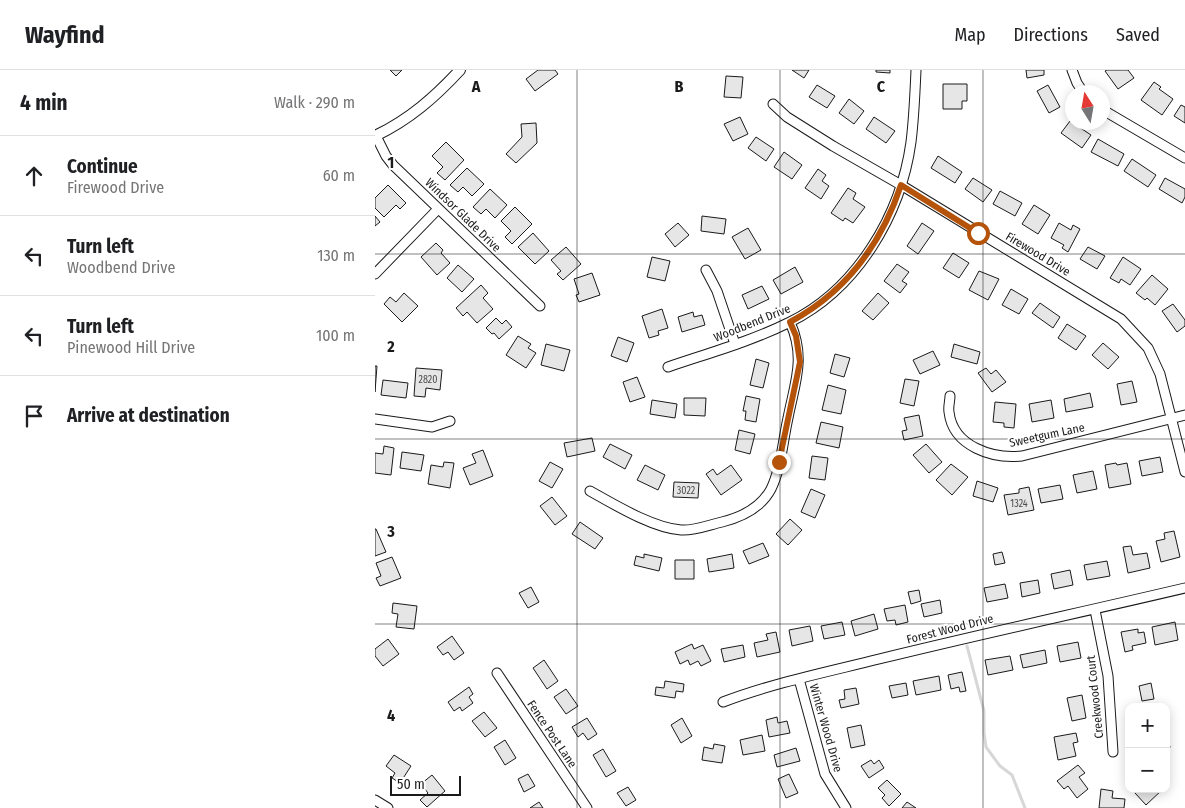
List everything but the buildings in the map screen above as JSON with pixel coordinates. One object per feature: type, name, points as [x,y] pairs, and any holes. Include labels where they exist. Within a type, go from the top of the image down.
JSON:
[{"type":"street","points":[[375,136],[415,112],[442,89],[460,70]]},
{"type":"street","name":"Woodbend Drive","points":[[669,367],[790,322],[823,301],[843,284],[855,270],[879,236],[894,206],[901,185],[911,143],[916,70]]},
{"type":"street","points":[[1072,70],[1080,85]]},
{"type":"street","name":"Firewood Drive","points":[[773,104],[787,117],[833,146],[901,185],[1121,319],[1148,348],[1160,374],[1185,472]]},
{"type":"street","points":[[1110,114],[1185,158]]},
{"type":"street","name":"Windsor Glade Drive","points":[[375,136],[386,156],[438,209],[540,306]]},
{"type":"street","points":[[375,274],[438,209]]},
{"type":"street","points":[[706,270],[717,291],[735,344]]},
{"type":"street","points":[[591,491],[625,510],[661,526],[683,530],[733,519],[753,509],[771,488],[779,462],[800,362],[796,336],[790,322]]},
{"type":"street","name":"Sweetgum Lane","points":[[950,396],[950,420],[961,437],[973,447],[989,454],[1010,458],[1185,414]]},
{"type":"street","points":[[375,419],[433,428],[450,422]]},
{"type":"street","name":"Forest Wood Drive","points":[[723,702],[799,679],[995,630],[1095,610],[1185,588]]},
{"type":"street","name":"Creekwood Court","points":[[1095,610],[1108,676],[1113,752]]},
{"type":"street","name":"Fence Post Lane","points":[[497,673],[587,808]]},
{"type":"street","name":"Winter Wood Drive","points":[[799,679],[825,774],[846,808]]},
{"type":"street","points":[[375,800],[388,808]]},
{"type":"waterway","points":[[967,646],[984,711],[986,747],[1000,766],[1012,775],[1025,808]]},
{"type":"route","points":[[779,462],[800,362],[799,347],[790,322],[823,301],[843,284],[855,270],[879,236],[894,206],[901,185],[978,233]]}]
